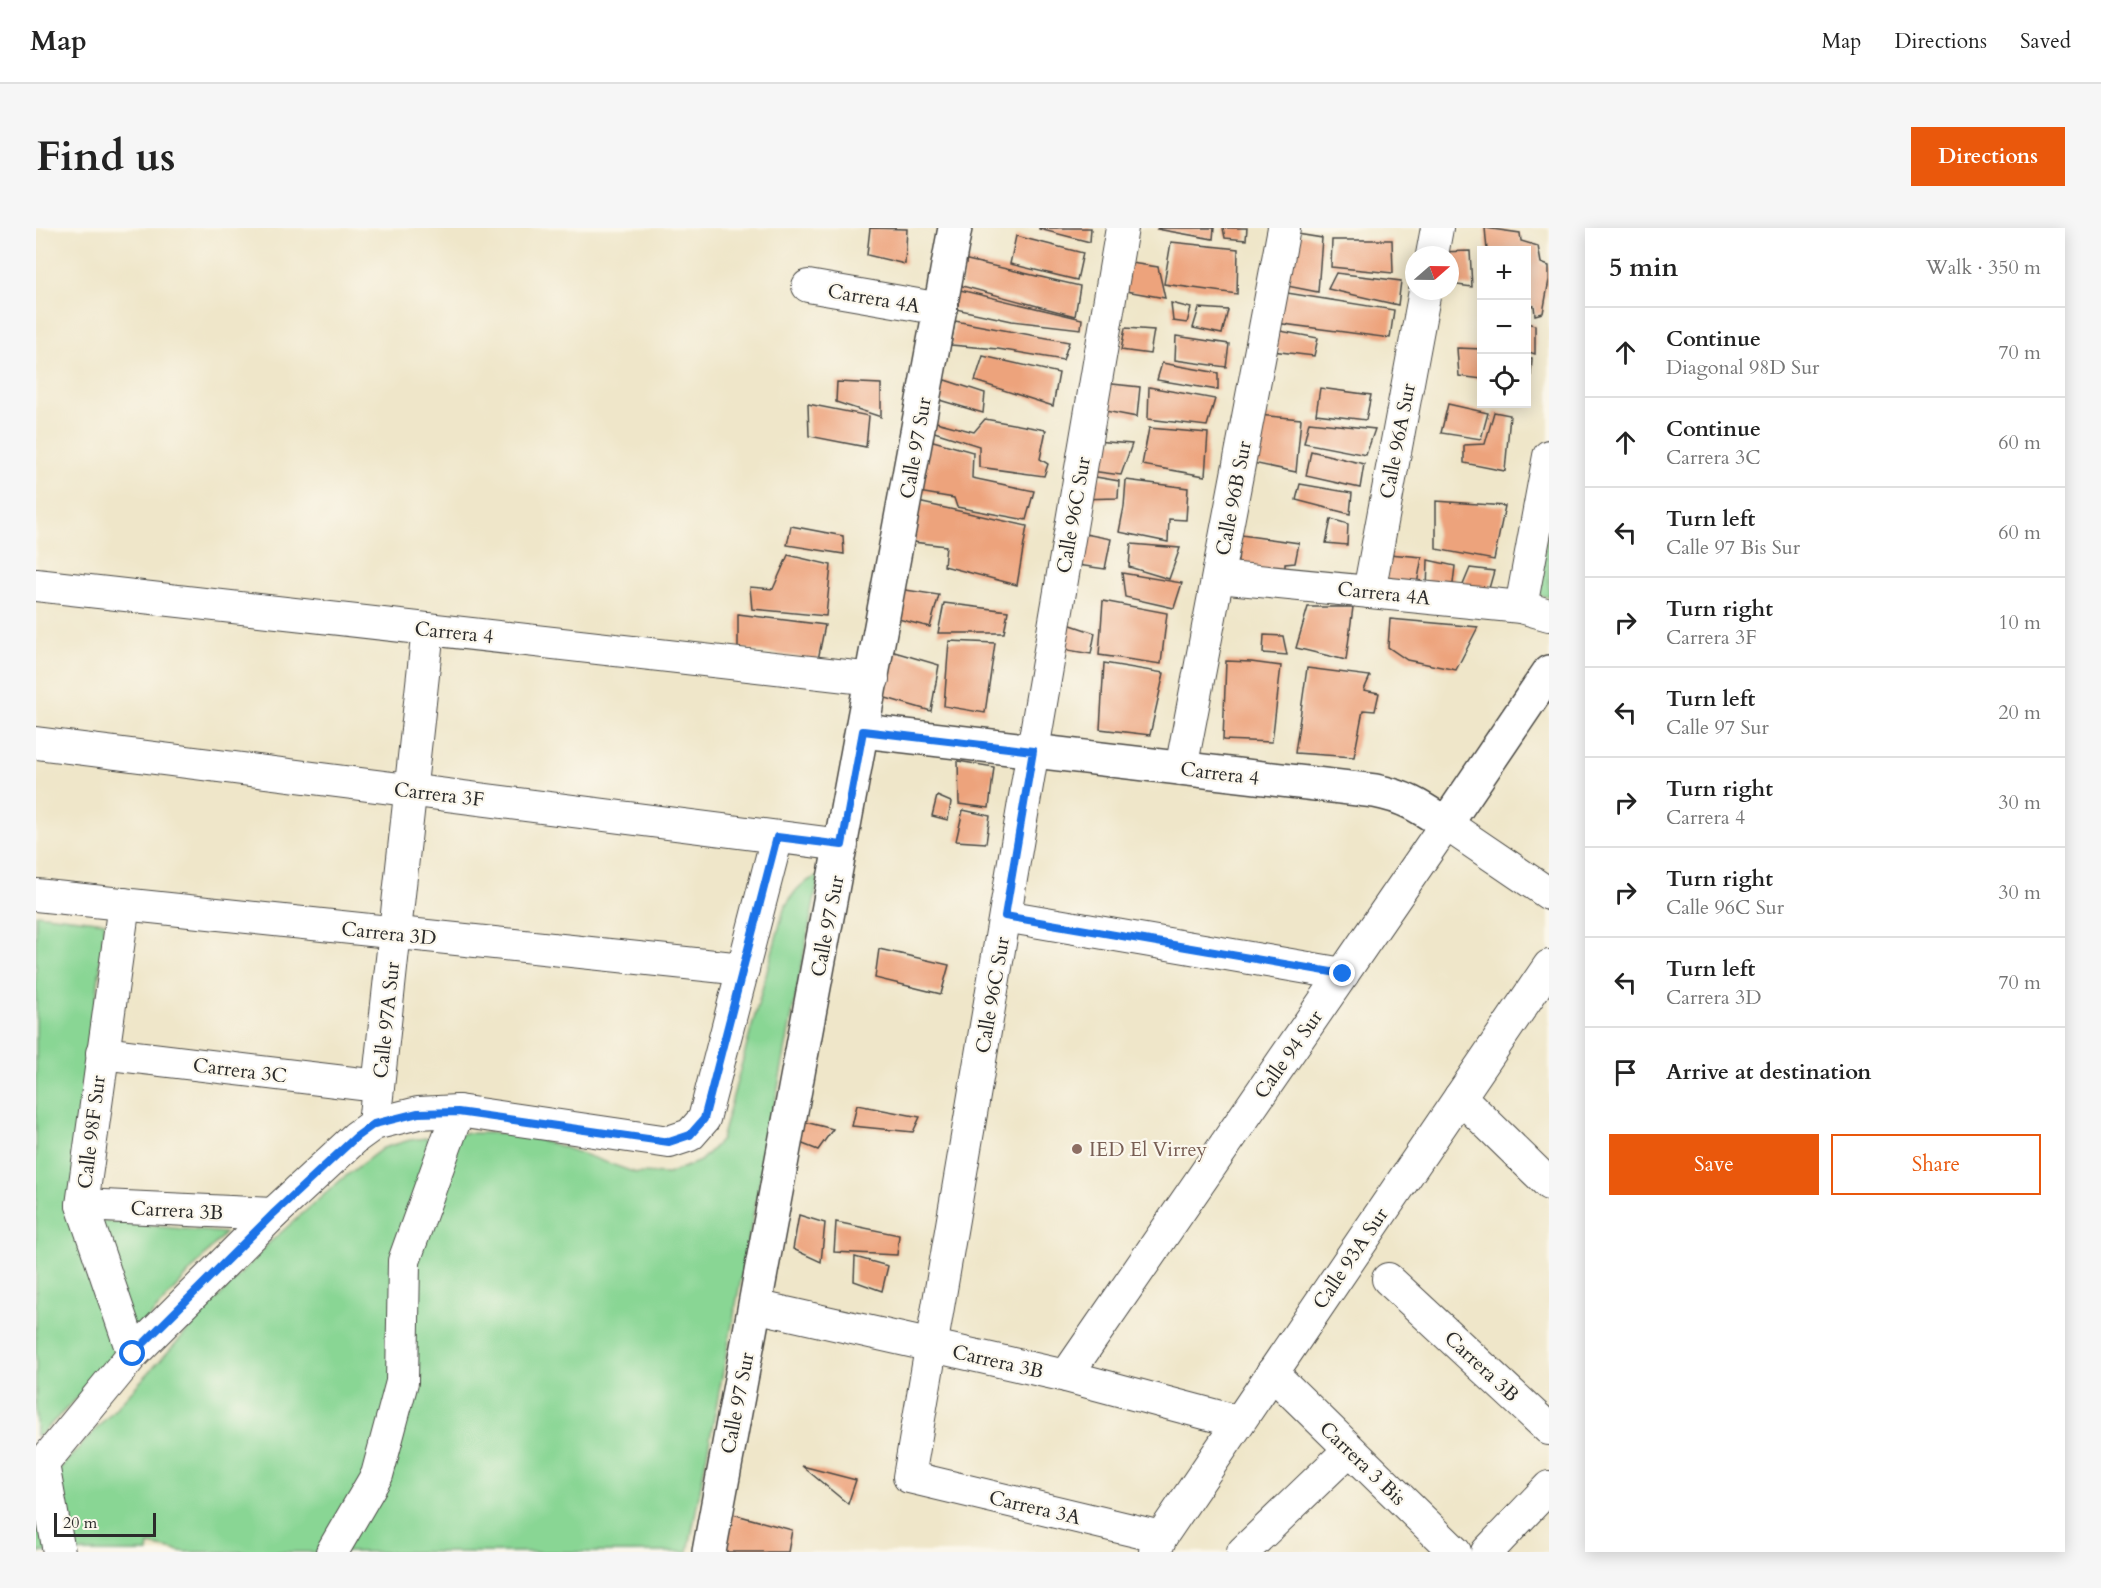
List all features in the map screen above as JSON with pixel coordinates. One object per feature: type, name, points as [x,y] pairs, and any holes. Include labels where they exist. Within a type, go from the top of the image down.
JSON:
[{"type":"street","name":"Calle 97 Sur","points":[[709,1552],[956,228]]},
{"type":"street","name":"Calle 96C Sur","points":[[909,1477],[1122,228]]},
{"type":"street","name":"Calle 96B Sur","points":[[1181,769],[1284,228]]},
{"type":"street","points":[[1434,246],[1437,228]]},
{"type":"street","name":"Carrera 4A","points":[[808,286],[941,309]]},
{"type":"street","name":"Calle 96A Sur","points":[[1369,592],[1423,300]]},
{"type":"street","points":[[1535,611],[1549,456]]},
{"type":"street","name":"Carrera 4A","points":[[1218,577],[1535,611]]},
{"type":"street","name":"Carrera 4","points":[[36,585],[873,679]]},
{"type":"street","name":"Calle 97A Sur","points":[[374,1124],[428,629]]},
{"type":"street","name":"Calle 94 Sur","points":[[1066,1376],[1549,672]]},
{"type":"street","name":"Carrera 4","points":[[863,731],[1375,791],[1397,796],[1416,804],[1549,894]]},
{"type":"street","name":"Carrera 3F","points":[[36,743],[842,845]]},
{"type":"street","points":[[59,1552],[40,1468],[133,1354],[273,1214],[356,1137],[374,1124],[418,1113],[458,1112],[669,1142],[690,1135],[704,1119],[777,837]]},
{"type":"street","name":"Carrera 3D","points":[[36,895],[743,969]]},
{"type":"street","name":"Calle 98F Sur","points":[[124,904],[82,1205],[133,1354]]},
{"type":"street","points":[[1005,916],[1343,974]]},
{"type":"street","name":"Calle 93A Sur","points":[[1158,1544],[1549,966]]},
{"type":"street","name":"Carrera 3C","points":[[102,1053],[378,1086]]},
{"type":"street","points":[[1460,1097],[1549,1184]]},
{"type":"street","points":[[332,1552],[377,1475],[402,1382],[404,1261],[458,1112]]},
{"type":"street","name":"Carrera 3B","points":[[82,1205],[273,1214]]},
{"type":"street","name":"Carrera 3B","points":[[1388,1279],[1549,1429]]},
{"type":"street","name":"Carrera 3B","points":[[755,1306],[1066,1376],[1239,1422]]},
{"type":"street","name":"Carrera 3 Bis","points":[[1272,1373],[1455,1552]]},
{"type":"street","points":[[1243,1552],[1349,1450]]},
{"type":"street","name":"Carrera 3A","points":[[909,1477],[1158,1544]]},
{"type":"street","points":[[1487,1552],[1549,1487]]},
{"type":"green space","points":[[1549,525],[1549,597],[1536,595]]},
{"type":"green space","points":[[819,876],[688,1552],[186,1552],[149,1545],[148,1552],[36,1552],[36,1494],[269,1243],[342,1179],[383,1148],[410,1140],[466,1133],[516,1133],[636,1173],[668,1174],[700,1161],[721,1140],[784,909],[798,889],[807,881]]},
{"type":"green space","points":[[36,914],[105,922],[72,1218],[225,1233],[78,1397],[40,1435],[36,1436]]},
{"type":"building","points":[[870,228],[907,229],[905,264],[867,255]]},
{"type":"building","points":[[1091,228],[1090,242],[1039,229]]},
{"type":"building","points":[[1214,228],[1213,239],[1157,229]]},
{"type":"building","points":[[1223,228],[1247,228],[1246,240],[1225,238]]},
{"type":"building","points":[[1485,228],[1520,233],[1521,241],[1538,246],[1541,263],[1549,266],[1543,313],[1535,315],[1534,306],[1531,306],[1531,246],[1487,246]]},
{"type":"building","points":[[1291,233],[1322,238],[1318,292],[1282,285]]},
{"type":"building","points":[[1016,236],[1083,253],[1077,280],[1010,264]]},
{"type":"building","points":[[1332,240],[1392,240],[1393,273],[1331,267]]},
{"type":"building","points":[[1171,242],[1238,249],[1237,294],[1164,284]]},
{"type":"building","points":[[1459,251],[1470,251],[1472,287],[1459,285]]},
{"type":"building","points":[[963,259],[1080,286],[1075,316],[962,286]]},
{"type":"building","points":[[1124,262],[1158,267],[1165,298],[1120,290]]},
{"type":"building","points":[[1336,273],[1401,281],[1398,305],[1328,289]]},
{"type":"building","points":[[956,289],[1082,319],[1081,329],[1012,321],[951,308]]},
{"type":"building","points":[[1281,292],[1394,310],[1390,338],[1276,323]]},
{"type":"building","points":[[1171,303],[1191,308],[1187,323],[1173,321]]},
{"type":"building","points":[[1199,308],[1228,310],[1222,334],[1193,328]]},
{"type":"building","points":[[955,321],[1069,342],[1063,360],[998,349],[951,345]]},
{"type":"building","points":[[1531,324],[1535,325],[1535,354],[1531,353]]},
{"type":"building","points":[[1125,328],[1154,330],[1150,354],[1121,350]]},
{"type":"building","points":[[1275,330],[1318,338],[1314,356],[1272,351]]},
{"type":"building","points":[[1176,336],[1229,344],[1226,367],[1175,360]]},
{"type":"building","points":[[1457,348],[1477,349],[1477,378],[1459,376]]},
{"type":"building","points":[[983,356],[1059,373],[1053,406],[975,381]]},
{"type":"building","points":[[1162,363],[1218,373],[1218,390],[1157,380]]},
{"type":"building","points":[[945,380],[985,393],[983,413],[936,399]]},
{"type":"building","points":[[837,382],[881,384],[881,417],[836,402]]},
{"type":"building","points":[[1103,383],[1140,387],[1137,417],[1100,410]]},
{"type":"building","points":[[1149,387],[1215,399],[1207,426],[1148,419]]},
{"type":"building","points":[[1320,388],[1371,395],[1366,420],[1316,414]]},
{"type":"building","points":[[808,404],[869,416],[866,447],[809,436]]},
{"type":"building","points":[[1448,404],[1488,413],[1481,439],[1441,433]]},
{"type":"building","points":[[1494,412],[1510,415],[1505,471],[1464,463],[1464,445],[1485,444]]},
{"type":"building","points":[[1258,415],[1301,419],[1296,472],[1248,462]]},
{"type":"building","points":[[985,419],[1046,430],[1040,459],[1048,464],[1044,476],[979,467],[979,446],[928,430],[932,421],[974,432]]},
{"type":"building","points":[[1309,422],[1375,429],[1366,455],[1304,443]]},
{"type":"building","points":[[1149,428],[1208,433],[1205,476],[1142,465]]},
{"type":"building","points":[[926,439],[973,452],[972,478],[1034,491],[1026,520],[957,507],[954,498],[918,492]]},
{"type":"building","points":[[1094,441],[1132,444],[1121,475],[1091,471]]},
{"type":"building","points":[[1311,451],[1364,464],[1360,488],[1306,476]]},
{"type":"building","points":[[1084,475],[1119,481],[1118,498],[1078,499]]},
{"type":"building","points":[[1126,480],[1188,488],[1186,520],[1169,519],[1168,542],[1119,532]]},
{"type":"building","points":[[1300,484],[1352,493],[1350,514],[1296,500]]},
{"type":"building","points":[[1436,501],[1505,506],[1494,560],[1436,549]]},
{"type":"building","points":[[918,502],[1027,526],[1017,585],[944,566],[946,546],[913,542]]},
{"type":"building","points":[[1331,519],[1348,524],[1347,545],[1326,543]]},
{"type":"building","points":[[791,526],[843,536],[844,554],[787,545]]},
{"type":"building","points":[[1075,532],[1111,539],[1105,569],[1071,564]]},
{"type":"building","points":[[1241,535],[1299,543],[1295,563],[1285,564],[1285,575],[1237,569]]},
{"type":"building","points":[[1131,544],[1180,548],[1169,579],[1129,567]]},
{"type":"building","points":[[1389,554],[1422,557],[1416,590],[1385,583]]},
{"type":"building","points":[[788,555],[831,565],[826,616],[752,609],[750,587],[773,589]]},
{"type":"building","points":[[1428,560],[1455,566],[1452,592],[1427,591]]},
{"type":"building","points":[[1470,568],[1494,571],[1488,592],[1460,592]]},
{"type":"building","points":[[1122,573],[1182,583],[1174,608],[1125,597]]},
{"type":"building","points":[[899,589],[939,595],[930,627],[894,618]]},
{"type":"building","points":[[1103,601],[1167,613],[1161,664],[1099,655]]},
{"type":"building","points":[[944,603],[1008,611],[1004,633],[938,633]]},
{"type":"building","points":[[1308,607],[1353,607],[1346,660],[1296,648]]},
{"type":"building","points":[[738,614],[825,625],[818,660],[738,648]]},
{"type":"building","points":[[1390,619],[1478,627],[1456,670],[1407,660],[1388,647]]},
{"type":"building","points":[[1059,621],[1095,633],[1091,654],[1056,648]]},
{"type":"building","points":[[1264,635],[1283,636],[1287,655],[1263,653]]},
{"type":"building","points":[[949,641],[995,643],[985,713],[944,706]]},
{"type":"building","points":[[891,651],[939,665],[931,711],[879,696]]},
{"type":"building","points":[[1226,661],[1281,666],[1272,742],[1223,740]]},
{"type":"building","points":[[1104,663],[1164,673],[1150,735],[1100,729]]},
{"type":"building","points":[[1307,668],[1370,676],[1364,690],[1379,693],[1375,711],[1363,710],[1354,757],[1295,753]]},
{"type":"building","points":[[958,761],[994,767],[989,808],[959,804]]},
{"type":"building","points":[[937,796],[951,802],[948,820],[932,816]]},
{"type":"building","points":[[963,810],[990,816],[986,843],[956,841]]},
{"type":"building","points":[[879,949],[949,965],[941,994],[875,978]]},
{"type":"building","points":[[857,1105],[920,1117],[913,1132],[852,1126]]},
{"type":"building","points":[[797,1120],[833,1129],[818,1150],[790,1139]]},
{"type":"building","points":[[799,1215],[825,1223],[821,1262],[793,1249]]},
{"type":"building","points":[[836,1222],[899,1235],[897,1255],[834,1252]]},
{"type":"building","points":[[855,1257],[888,1266],[882,1291],[854,1281]]},
{"type":"building","points":[[802,1466],[856,1480],[848,1504]]},
{"type":"building","points":[[725,1512],[792,1530],[788,1552],[717,1552]]},
{"type":"place","name":"IED El Virrey","points":[[1077,1149]]},
{"type":"route","points":[[133,1354],[273,1214],[356,1137],[374,1124],[418,1113],[458,1112],[669,1142],[690,1135],[704,1119],[777,837],[842,845],[863,731],[1033,751],[1005,916],[1343,974]]}]
